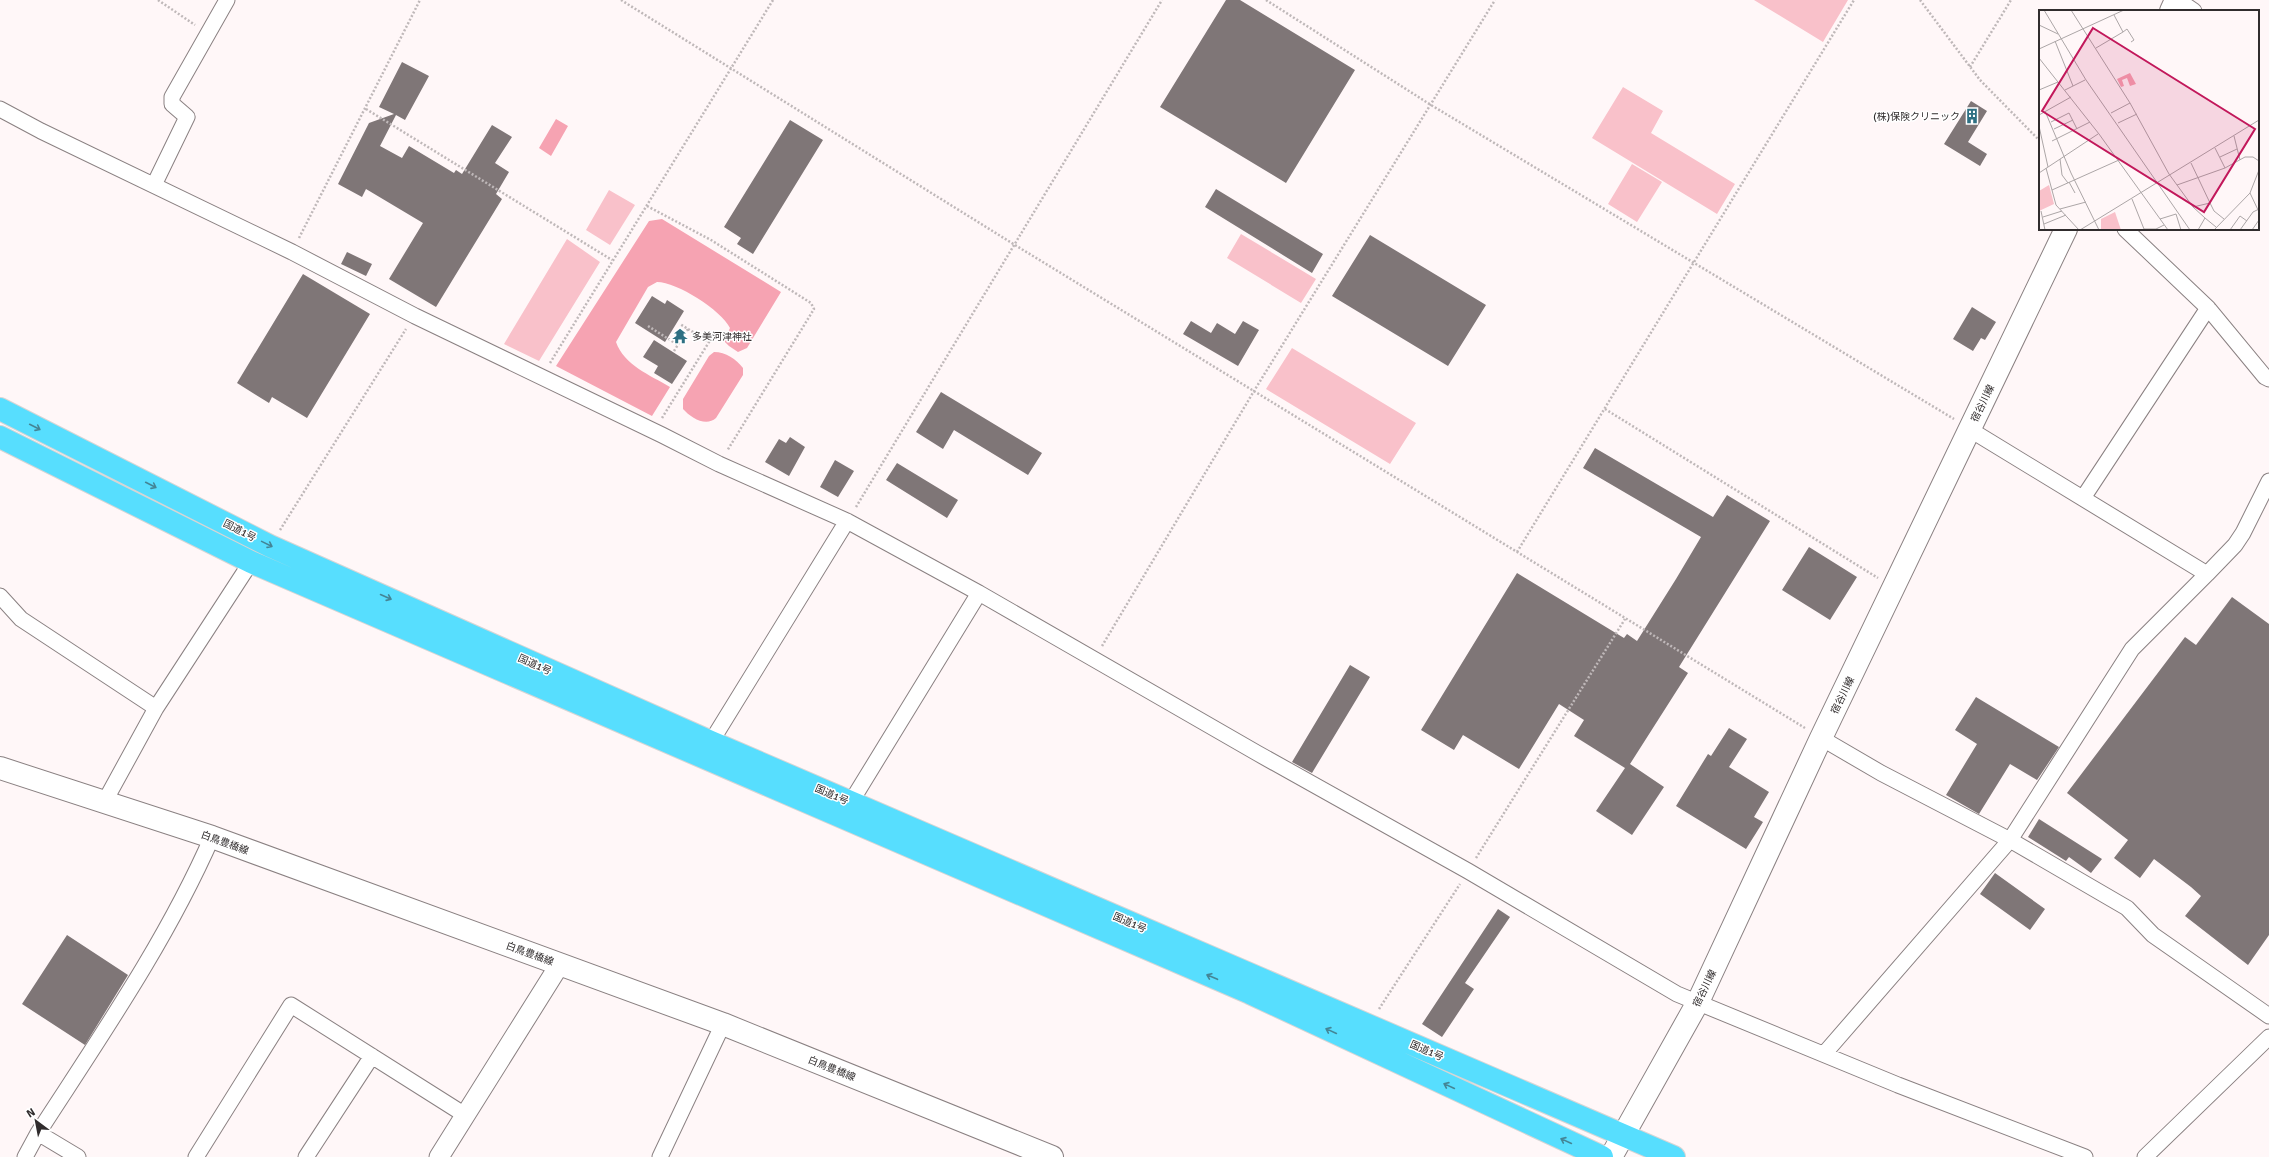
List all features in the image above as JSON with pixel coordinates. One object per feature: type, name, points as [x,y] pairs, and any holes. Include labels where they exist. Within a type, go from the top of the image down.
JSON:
[{"type":"highway","name":"国道1号","points":[[0,409],[270,546],[711,742],[1674,1157]]},
{"type":"highway","name":"国道1号","points":[[0,437],[251,562],[1250,993],[1602,1157]]},
{"type":"main road","points":[[2172,10],[2177,0]]},
{"type":"main road","name":"宿谷川線","points":[[1611,1157],[1625,1135],[1698,1002],[1821,738],[2066,230]]},
{"type":"main road","name":"白鳥豊橋線","points":[[0,768],[212,837],[723,1024],[1052,1157]]},
{"type":"street","points":[[154,185],[187,117],[172,104],[172,97],[227,0]]},
{"type":"street","points":[[2177,0],[2192,10]]},
{"type":"street","points":[[0,109],[292,252],[415,316],[719,464],[847,521],[979,593],[1093,660],[1468,871],[1677,994],[1898,1085],[2085,1157]]},
{"type":"street","points":[[2126,230],[2208,308],[2265,377],[2269,379]]},
{"type":"street","points":[[2083,498],[2208,308]]},
{"type":"street","points":[[1969,429],[2207,574]]},
{"type":"street","points":[[1824,1054],[2010,840],[2132,649],[2235,545],[2243,533],[2269,481]]},
{"type":"street","points":[[711,742],[847,521]]},
{"type":"street","points":[[105,801],[156,708],[251,562]]},
{"type":"street","points":[[851,802],[979,593]]},
{"type":"street","points":[[0,596],[21,619],[156,708]]},
{"type":"street","points":[[1821,738],[1881,773],[2010,840],[2127,908],[2153,935],[2269,1016]]},
{"type":"street","points":[[25,1157],[38,1133],[167,927],[198,869],[212,837]]},
{"type":"street","points":[[439,1157],[560,964]]},
{"type":"street","points":[[196,1157],[291,1005],[465,1115]]},
{"type":"street","points":[[660,1157],[723,1024]]},
{"type":"street","points":[[2145,1157],[2269,1037]]},
{"type":"street","points":[[306,1157],[372,1056]]},
{"type":"street","points":[[38,1133],[78,1157]]},
{"type":"path","points":[[158,0],[207,33]]},
{"type":"path","points":[[292,252],[366,109],[420,0]]},
{"type":"path","points":[[621,0],[1015,245],[1821,738]]},
{"type":"path","points":[[542,377],[612,260],[647,206],[773,0]]},
{"type":"path","points":[[847,521],[1162,0]]},
{"type":"path","points":[[1266,0],[1431,105],[1969,429]]},
{"type":"path","points":[[1093,660],[1254,391],[1495,0]]},
{"type":"path","points":[[1517,552],[1854,0]]},
{"type":"path","points":[[1920,0],[1970,67],[2039,140]]},
{"type":"path","points":[[1970,67],[2011,0]]},
{"type":"path","points":[[366,109],[612,260]]},
{"type":"path","points":[[647,206],[711,240],[811,303],[814,309],[719,464]]},
{"type":"path","points":[[270,546],[415,316]]},
{"type":"path","points":[[661,420],[709,342],[680,324]]},
{"type":"path","points":[[648,326],[678,345]]},
{"type":"path","points":[[674,351],[688,329]]},
{"type":"path","points":[[1605,409],[1894,588]]},
{"type":"path","points":[[1369,1025],[1468,871],[1625,619]]},
{"type":"shaded area","points":[[1754,0],[1848,0],[1823,42]]},
{"type":"shaded area","points":[[1623,87],[1663,111],[1651,133],[1735,184],[1717,214],[1592,138]]},
{"type":"shaded area","points":[[556,119],[568,126],[551,156],[539,148]]},
{"type":"shaded area","points":[[1632,164],[1662,182],[1637,222],[1608,204]]},
{"type":"shaded area","points":[[609,190],[635,205],[610,245],[586,230]]},
{"type":"shaded area","points":[[662,219],[781,292],[747,348],[738,352],[724,341],[730,328],[725,321],[718,313],[698,298],[666,283],[657,282],[648,287],[616,342],[625,357],[638,369],[670,387],[652,416],[556,366],[649,221]]},
{"type":"shaded area","points":[[1241,234],[1316,279],[1301,303],[1227,258]]},
{"type":"shaded area","points":[[567,239],[600,262],[539,361],[504,344]]},
{"type":"shaded area","points":[[1292,348],[1416,423],[1390,464],[1266,389]]},
{"type":"shaded area","points":[[714,352],[723,353],[734,359],[743,368],[743,375],[716,418],[708,422],[694,418],[683,409],[683,399],[709,356]]},
{"type":"building","points":[[1226,0],[1240,0],[1355,70],[1286,183],[1160,107]]},
{"type":"building","points":[[402,62],[429,76],[405,120],[396,115],[380,146],[402,158],[409,146],[454,173],[456,170],[462,174],[492,125],[512,137],[495,163],[509,172],[496,194],[502,199],[436,307],[389,279],[423,223],[366,189],[362,197],[338,184],[369,123],[394,114],[379,107]]},
{"type":"building","points":[[1971,101],[1987,111],[1968,142],[1987,154],[1980,166],[1944,144]]},
{"type":"building","points":[[790,120],[823,140],[753,254],[737,244],[741,238],[724,227]]},
{"type":"building","points":[[1216,189],[1323,254],[1312,273],[1205,207]]},
{"type":"building","points":[[1370,235],[1486,305],[1448,366],[1332,296]]},
{"type":"building","points":[[347,252],[372,264],[366,276],[341,264]]},
{"type":"building","points":[[303,274],[370,314],[307,418],[272,397],[269,403],[237,383]]},
{"type":"building","points":[[652,296],[665,304],[667,300],[684,311],[665,342],[635,323]]},
{"type":"building","points":[[1972,307],[1996,322],[1985,340],[1981,338],[1973,351],[1953,339]]},
{"type":"building","points":[[1191,321],[1211,333],[1217,323],[1235,334],[1243,321],[1259,330],[1238,366],[1183,334]]},
{"type":"building","points":[[654,340],[687,361],[672,384],[654,373],[658,366],[643,357]]},
{"type":"building","points":[[941,392],[1042,453],[1028,475],[954,430],[943,449],[916,432]]},
{"type":"building","points":[[790,437],[805,447],[789,476],[765,462],[779,439],[786,443]]},
{"type":"building","points":[[1595,448],[1713,517],[1727,495],[1770,521],[1679,667],[1688,673],[1630,764],[1664,787],[1632,835],[1596,811],[1625,768],[1574,736],[1584,720],[1559,704],[1519,769],[1463,735],[1454,750],[1421,730],[1517,573],[1624,638],[1627,634],[1637,641],[1676,579],[1701,537],[1583,468]]},
{"type":"building","points":[[835,460],[854,471],[838,497],[820,487]]},
{"type":"building","points":[[897,463],[958,500],[947,518],[886,480]]},
{"type":"building","points":[[1809,547],[1857,577],[1830,620],[1782,590]]},
{"type":"building","points":[[2232,597],[2269,624],[2269,935],[2248,965],[2185,916],[2201,896],[2154,859],[2140,878],[2114,858],[2128,840],[2067,793],[2185,637],[2196,645]]},
{"type":"building","points":[[1350,665],[1370,677],[1312,773],[1292,762]]},
{"type":"building","points":[[1976,697],[2059,747],[2037,780],[2010,764],[1979,814],[1946,795],[1977,744],[1955,730]]},
{"type":"building","points":[[1729,728],[1747,739],[1729,767],[1769,792],[1754,817],[1763,822],[1746,849],[1676,806],[1708,754],[1711,756]]},
{"type":"building","points":[[2039,819],[2102,859],[2091,873],[2069,857],[2066,861],[2028,837]]},
{"type":"building","points":[[1995,873],[2045,909],[2030,930],[1980,894]]},
{"type":"building","points":[[1498,909],[1510,917],[1465,983],[1474,989],[1442,1037],[1422,1024]]},
{"type":"building","points":[[67,935],[128,975],[85,1045],[22,1004]]},
{"type":"place","name":"(株)保険クリニック","points":[[1972,116]]},
{"type":"place","name":"多美河津神社","points":[[680,336]]}]
